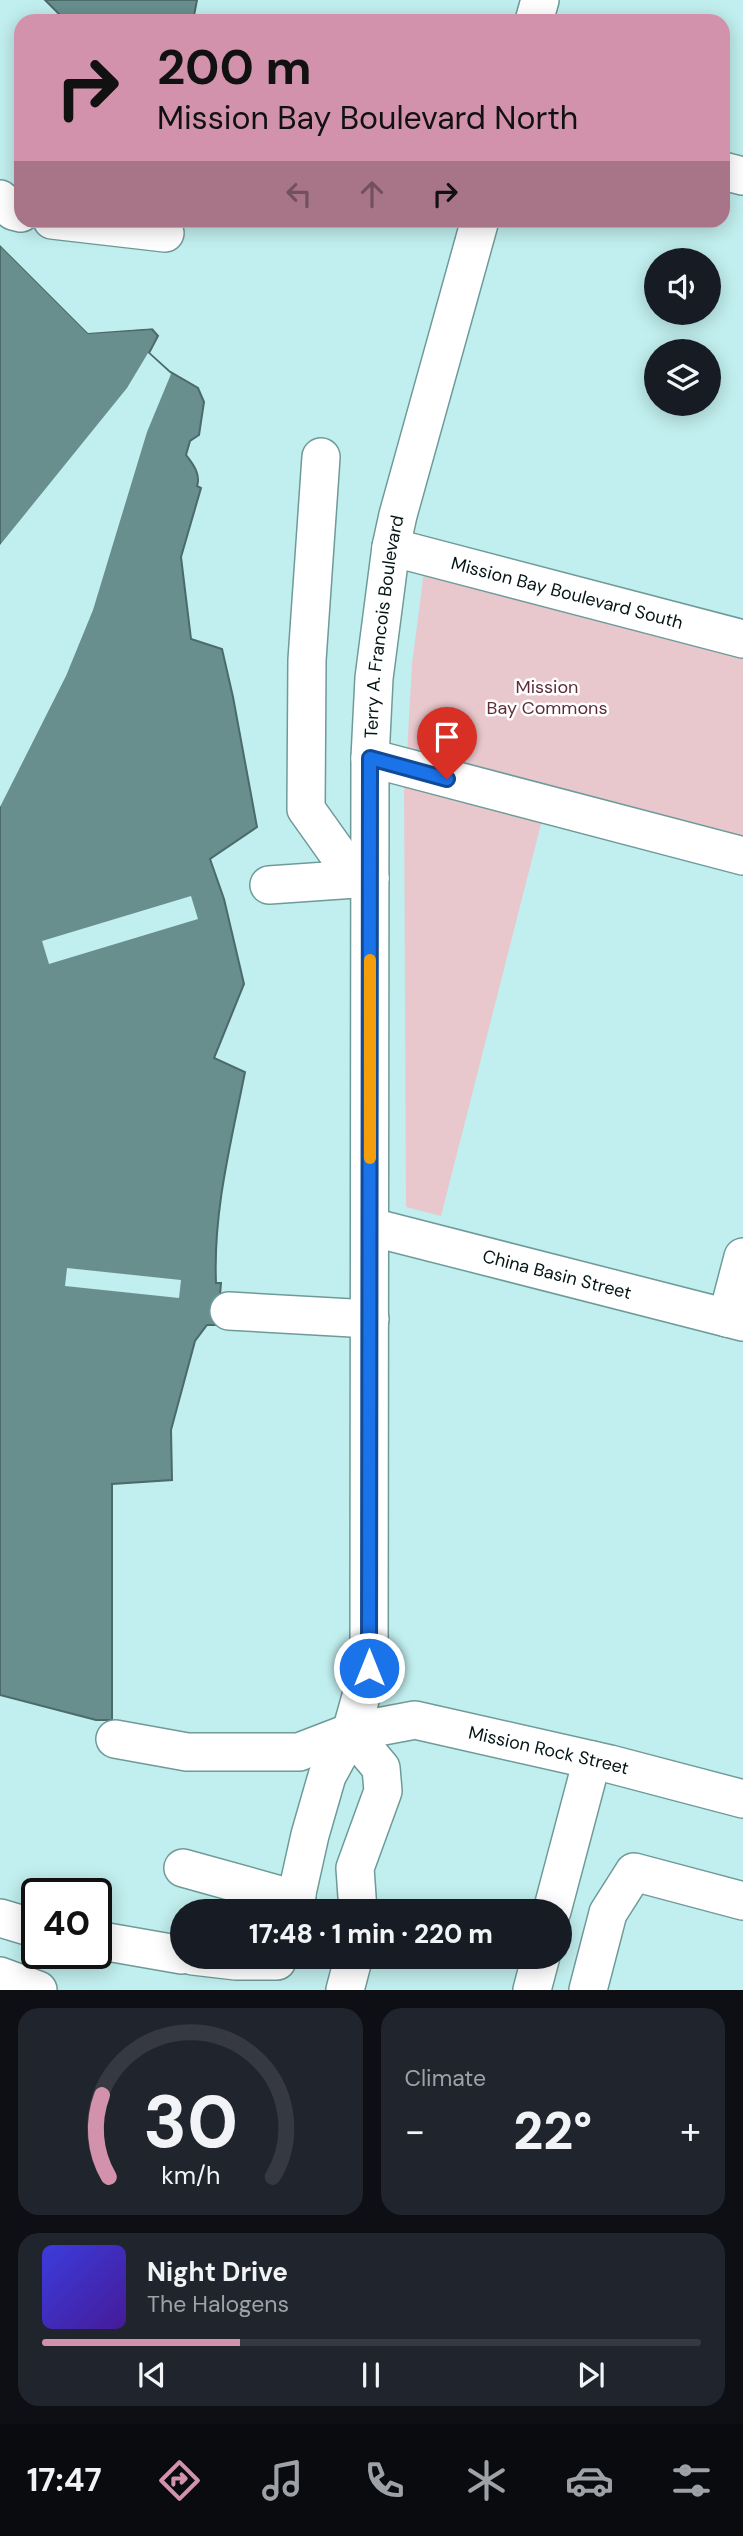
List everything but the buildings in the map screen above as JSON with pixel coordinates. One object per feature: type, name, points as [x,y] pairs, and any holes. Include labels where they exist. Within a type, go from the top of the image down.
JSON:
[{"type":"street","points":[[0,199],[14,211]]},
{"type":"street","points":[[122,228],[165,233]]},
{"type":"street","name":"Terry A. Francois Boulevard","points":[[296,1899],[310,1835],[327,1776],[351,1732],[369,1668],[370,758],[374,678],[391,547],[398,515],[478,228]]},
{"type":"street","points":[[321,457],[307,660],[306,809],[343,861],[370,878]]},
{"type":"street","name":"Mission Bay Boulevard South","points":[[391,547],[743,639]]},
{"type":"street","points":[[370,758],[743,856]]},
{"type":"street","points":[[268,885],[370,878]]},
{"type":"street","name":"China Basin Street","points":[[371,1227],[735,1320]]},
{"type":"street","points":[[735,1320],[743,1257]]},
{"type":"street","points":[[229,1311],[370,1319]]},
{"type":"street","name":"Mission Rock Street","points":[[115,1740],[187,1752],[299,1752],[351,1732],[415,1720],[592,1760],[743,1799]]},
{"type":"street","points":[[351,1732],[381,1768],[383,1791],[355,1868],[357,1899]]},
{"type":"street","points":[[555,1899],[592,1760]]},
{"type":"street","points":[[183,1868],[287,1899]]},
{"type":"street","points":[[588,1990],[608,1913],[634,1872],[743,1902]]},
{"type":"street","points":[[572,1907],[608,1913]]},
{"type":"street","points":[[0,1918],[21,1924]]},
{"type":"street","points":[[112,1943],[170,1953]]},
{"type":"street","points":[[345,1990],[351,1969]]},
{"type":"street","points":[[532,1990],[538,1969]]},
{"type":"street","points":[[0,1976],[38,1990]]},
{"type":"green space","name":"Mission Bay Commons","points":[[424,572],[743,655],[743,840],[407,753],[412,664]]},
{"type":"green space","points":[[404,785],[542,820],[441,1216],[406,1207]]},
{"type":"water","points":[[45,0],[197,0],[194,14],[59,14]]},
{"type":"water","points":[[0,245],[88,333],[152,329],[158,336],[149,353],[169,371],[198,388],[204,402],[199,435],[190,441],[186,455],[197,473],[197,486],[201,488],[181,557],[191,639],[222,649],[257,827],[210,859],[224,899],[244,984],[214,1058],[245,1072],[224,1177],[217,1230],[216,1283],[221,1283],[220,1295],[229,1296],[228,1325],[207,1325],[195,1341],[171,1430],[172,1480],[112,1484],[112,1720],[96,1720],[0,1695]]},
{"type":"pier","points":[[0,242],[89,330],[152,326],[156,328],[88,333]]},
{"type":"pier","points":[[148,353],[171,374],[147,432],[93,610],[66,676],[0,807],[0,545],[127,388]]},
{"type":"pier","points":[[191,896],[198,919],[49,964],[42,941]]},
{"type":"pier","points":[[67,1268],[181,1280],[179,1298],[65,1286]]},
{"type":"slow traffic","points":[[370,960],[370,1158]]},
{"type":"route","points":[[369,1668],[370,758],[447,779]]}]
